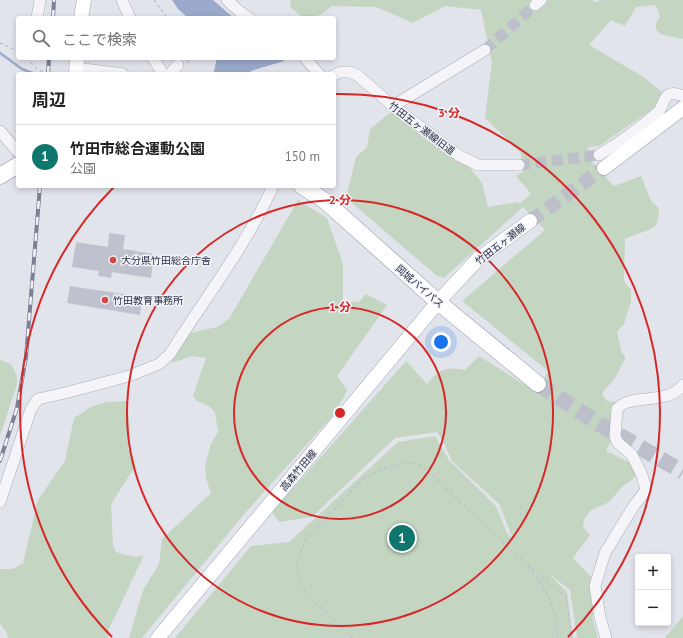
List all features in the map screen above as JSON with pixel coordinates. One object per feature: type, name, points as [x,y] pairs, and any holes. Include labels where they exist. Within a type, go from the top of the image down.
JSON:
[{"type":"highway","points":[[0,176],[16,166]]},
{"type":"highway","name":"岡城バイパス","points":[[305,188],[325,201],[438,302],[538,384]]},
{"type":"main road","points":[[81,16],[84,0]]},
{"type":"main road","points":[[604,168],[683,108]]},
{"type":"main road","name":"竹田五ヶ瀬線","points":[[438,302],[477,260],[530,221]]},
{"type":"main road","name":"高森竹田線","points":[[161,637],[438,302]]},
{"type":"street","points":[[37,16],[40,0]]},
{"type":"street","points":[[122,0],[129,16]]},
{"type":"street","points":[[227,0],[247,16]]},
{"type":"street","points":[[393,106],[485,50]]},
{"type":"street","points":[[154,60],[162,72]]},
{"type":"street","points":[[307,60],[317,72]]},
{"type":"street","points":[[172,72],[178,65]]},
{"type":"street","points":[[76,67],[110,72]]},
{"type":"street","name":"竹田五ヶ瀬線旧道","points":[[336,74],[341,72],[349,72],[357,75],[393,106],[458,155],[478,165],[519,165]]},
{"type":"street","points":[[599,155],[616,144],[661,109],[667,96],[671,94],[683,96]]},
{"type":"street","points":[[0,131],[16,150]]},
{"type":"street","points":[[0,502],[31,409],[38,399],[129,376],[159,364],[170,354],[230,263],[263,209],[272,188]]},
{"type":"street","points":[[606,638],[600,617],[595,586],[605,553],[646,490],[642,475],[632,455],[617,442],[615,436],[617,409],[626,402],[659,398],[678,391],[683,385]]},
{"type":"path","points":[[154,0],[166,16]]},
{"type":"path","points":[[0,43],[16,50]]},
{"type":"path","points":[[29,60],[36,68],[43,72]]},
{"type":"path","points":[[352,638],[309,596],[302,587],[298,575],[297,562],[300,552],[305,540],[364,478],[374,472],[398,464],[414,463],[423,467],[525,563],[566,597],[572,638]]},
{"type":"path","points":[[525,563],[539,580],[550,597],[556,618],[557,638]]},
{"type":"green space","points":[[290,0],[593,0],[595,2],[601,0],[683,0],[683,39],[660,34],[656,29],[656,23],[660,17],[656,5],[636,7],[625,26],[611,20],[589,45],[642,76],[662,92],[654,108],[599,146],[588,147],[591,161],[614,186],[641,176],[651,201],[659,208],[659,214],[654,227],[625,239],[624,279],[625,283],[631,290],[631,301],[624,324],[617,332],[625,359],[615,378],[603,392],[603,396],[607,401],[621,403],[615,431],[606,451],[633,464],[637,474],[623,486],[609,502],[590,511],[584,520],[583,527],[590,535],[573,558],[592,578],[593,620],[598,638],[577,638],[570,590],[549,574],[567,592],[573,638],[175,638],[251,546],[289,542],[398,442],[435,436],[449,460],[496,506],[507,533],[513,539],[499,504],[452,461],[437,432],[395,438],[312,517],[279,522],[272,512],[406,361],[427,384],[435,375],[443,370],[452,368],[465,370],[479,356],[536,392],[548,371],[462,301],[545,230],[523,207],[444,278],[437,276],[346,198],[356,157],[367,147],[370,129],[391,112],[470,168],[482,183],[488,207],[518,202],[519,204],[531,194],[516,176],[523,172],[521,153],[485,118],[492,62],[481,10],[445,6],[413,23],[376,7],[332,6],[322,14],[316,16],[301,16],[291,8]]},
{"type":"green space","points":[[298,200],[327,218],[343,264],[343,303],[359,302],[366,294],[387,305],[337,376],[347,390],[336,412],[246,512],[142,638],[129,638],[143,590],[159,564],[162,539],[211,493],[206,479],[205,465],[211,444],[218,432],[215,412],[210,407],[197,401],[193,396],[206,358],[192,356],[172,363],[173,356],[185,337],[190,333],[217,327],[229,319]]},
{"type":"green space","points":[[0,360],[11,364],[17,377],[17,384],[0,436]]},
{"type":"green space","points":[[127,401],[130,428],[128,449],[135,461],[134,468],[111,504],[113,544],[115,551],[121,554],[136,557],[144,555],[109,629],[108,638],[8,638],[7,633],[0,624],[0,569],[13,569],[23,563],[38,500],[65,461],[74,418],[91,407],[106,402]]},
{"type":"green space","points":[[683,616],[683,638],[665,638]]},
{"type":"water","points":[[172,0],[213,0],[232,16],[186,16],[178,9]]},
{"type":"water","points":[[217,60],[284,61],[250,72],[213,72]]},
{"type":"building","name":"大分県竹田総合庁舎","points":[[109,233],[125,235],[123,249],[154,254],[151,278],[112,272],[111,278],[98,276],[99,271],[72,267],[76,242],[108,247]]},
{"type":"building","name":"竹田教育事務所","points":[[70,286],[142,297],[140,315],[67,303]]},
{"type":"waterway","points":[[0,53],[22,69],[30,72]]},
{"type":"tunnel","points":[[485,50],[535,5]]},
{"type":"tunnel","points":[[519,165],[599,155]]},
{"type":"tunnel","points":[[530,221],[604,168]]},
{"type":"tunnel","points":[[538,384],[596,422],[683,472]]},
{"type":"railway","points":[[53,16],[54,0]]},
{"type":"railway","points":[[48,72],[49,60]]},
{"type":"railway","points":[[0,461],[17,408],[26,357],[40,188]]},
{"type":"place","name":"大分県竹田総合庁舎","points":[[113,260]]},
{"type":"place","name":"竹田教育事務所","points":[[105,300]]},
{"type":"place","name":"竹田市総合運動公園","points":[[402,538]]}]
